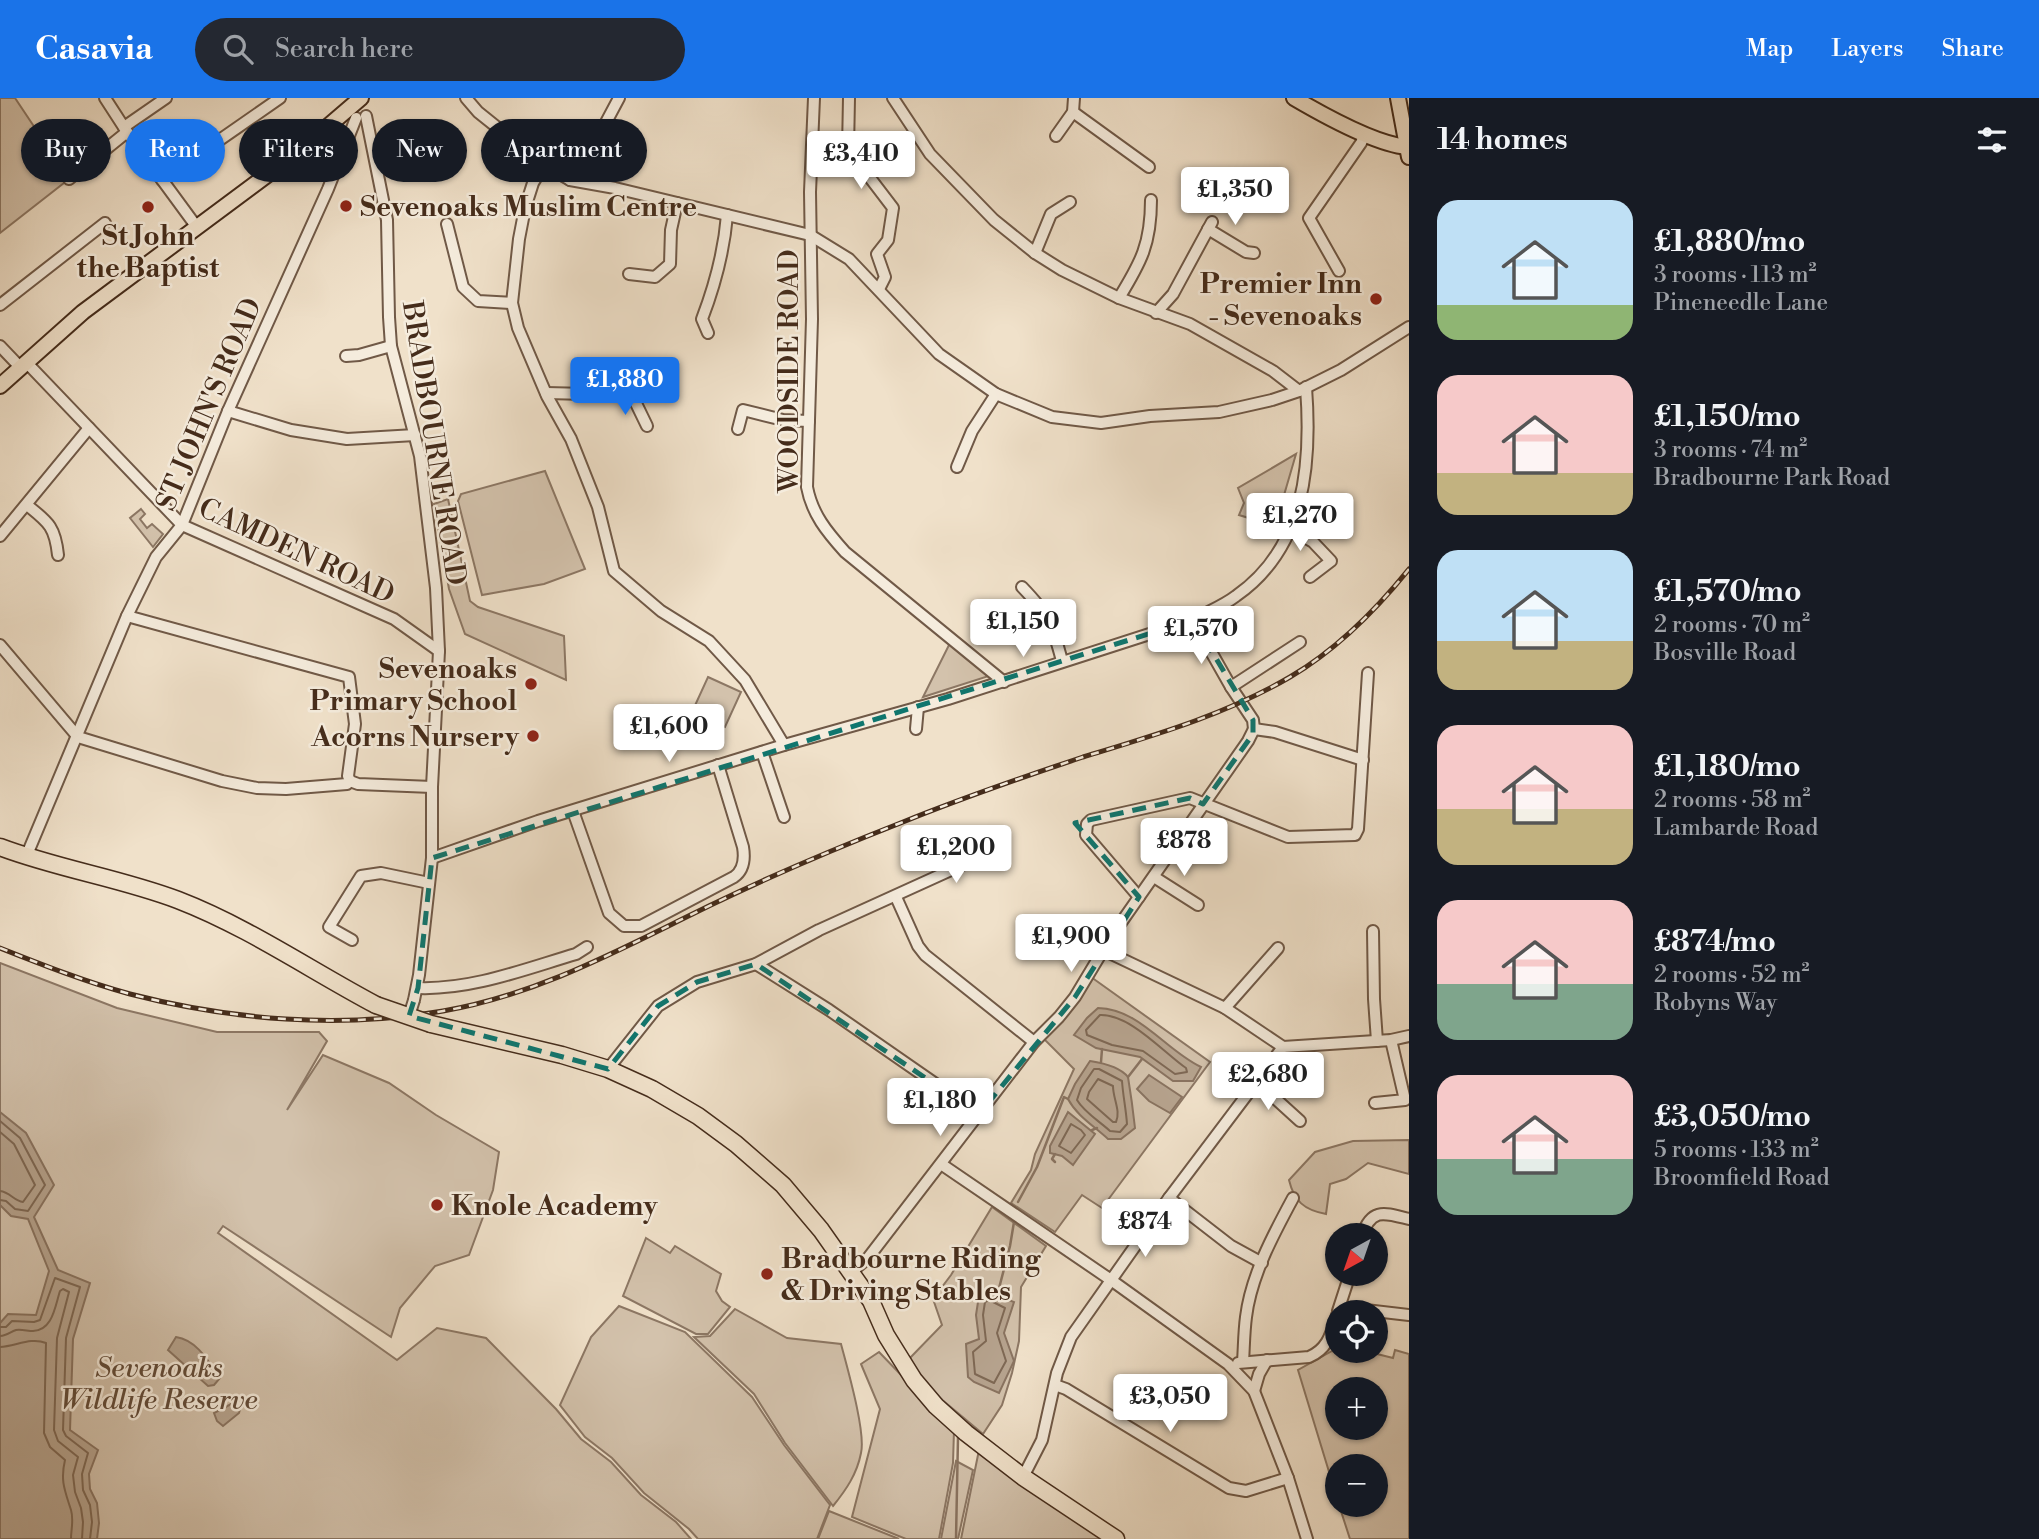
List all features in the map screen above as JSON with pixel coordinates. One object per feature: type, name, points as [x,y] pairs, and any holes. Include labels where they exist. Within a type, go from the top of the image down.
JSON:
[{"type":"highway","points":[[0,846],[26,858],[152,891],[231,922],[376,1005],[431,1024],[562,1055],[608,1069],[652,1089],[698,1116],[736,1144],[783,1185],[871,1301],[886,1335],[914,1380],[936,1406],[1023,1477],[1116,1539]]},
{"type":"main road","points":[[0,386],[83,312],[298,152],[356,115],[362,98]]},
{"type":"main road","points":[[1294,98],[1334,120],[1408,150]]},
{"type":"main road","points":[[1398,98],[1408,150]]},
{"type":"main road","points":[[1384,140],[1397,132],[1403,124]]},
{"type":"street","points":[[105,98],[125,130],[111,142]]},
{"type":"street","points":[[139,119],[166,98]]},
{"type":"street","points":[[225,136],[280,98]]},
{"type":"street","points":[[466,98],[487,119]]},
{"type":"street","points":[[608,119],[619,98]]},
{"type":"street","name":"WOODSIDE ROAD","points":[[814,98],[809,421],[809,495],[814,511],[829,535],[872,576],[1004,682]]},
{"type":"street","points":[[849,98],[848,149],[893,208],[888,240],[877,254],[885,277],[878,289]]},
{"type":"street","points":[[432,858],[718,765],[1004,682],[1193,620],[1236,596],[1271,565],[1292,530],[1304,480],[1309,424],[1303,389],[1190,324],[1119,298],[1062,270],[1035,253],[994,219],[930,154],[893,98]]},
{"type":"street","points":[[1056,135],[1073,112],[1074,98]]},
{"type":"street","points":[[1073,112],[1149,167]]},
{"type":"street","name":"BRADBOURNE ROAD","points":[[356,115],[387,220],[391,346],[415,435],[428,510],[436,588],[439,651],[432,787],[432,858],[418,988],[409,1016]]},
{"type":"street","name":"ST JOHN'S ROAD","points":[[26,858],[127,616],[156,558],[183,525],[228,411],[328,189],[356,115]]},
{"type":"street","points":[[1339,271],[1309,218],[1365,134]]},
{"type":"street","points":[[163,182],[196,226]]},
{"type":"street","points":[[534,182],[525,208],[512,303],[518,328],[546,393],[571,439],[593,496],[614,571],[661,611],[709,641],[745,680],[784,745]]},
{"type":"street","points":[[579,182],[810,235],[849,259],[939,354],[996,394],[1052,417],[1101,423],[1150,416],[1219,412],[1272,400],[1303,389],[1352,364],[1409,327]]},
{"type":"street","points":[[1119,298],[1140,263],[1151,229],[1151,201]]},
{"type":"street","points":[[1035,253],[1051,214],[1070,202]]},
{"type":"street","points":[[629,274],[655,277],[674,265],[671,230],[677,203]]},
{"type":"street","points":[[1138,214],[1151,214]]},
{"type":"street","points":[[708,333],[702,319],[715,285],[725,246],[727,215]]},
{"type":"street","points":[[0,305],[105,223]]},
{"type":"street","points":[[447,224],[463,287],[478,301],[512,303]]},
{"type":"street","points":[[1156,313],[1172,295],[1210,225],[1245,252],[1254,253]]},
{"type":"street","name":"CAMDEN ROAD","points":[[0,346],[23,364],[89,428],[183,525],[394,619],[439,651]]},
{"type":"street","points":[[346,356],[391,346]]},
{"type":"street","points":[[359,355],[359,369]]},
{"type":"street","points":[[546,393],[635,391],[647,426]]},
{"type":"street","points":[[957,467],[972,431],[996,394]]},
{"type":"street","points":[[738,429],[743,410],[783,420],[809,421]]},
{"type":"street","points":[[228,411],[291,430],[347,439],[415,435]]},
{"type":"street","points":[[0,536],[89,428]]},
{"type":"street","points":[[27,505],[51,525],[56,536],[58,555]]},
{"type":"street","points":[[1292,530],[1313,542],[1331,561],[1310,577]]},
{"type":"street","points":[[1022,587],[1045,611],[1054,630],[1062,661]]},
{"type":"street","points":[[127,616],[349,677],[355,724],[348,776],[350,781]]},
{"type":"street","points":[[850,1272],[868,1258],[1034,1042],[1075,997],[1103,950],[1248,741],[1254,729],[1253,720],[1193,620]]},
{"type":"street","points":[[1231,687],[1300,642]]},
{"type":"street","points":[[0,645],[78,737],[222,781],[257,788],[286,789],[347,784],[350,781]]},
{"type":"street","points":[[1139,897],[1088,839],[1085,831],[1091,820],[1190,798],[1287,837],[1352,836],[1358,829],[1368,673]]},
{"type":"street","points":[[916,729],[918,707]]},
{"type":"street","points":[[1254,729],[1275,732],[1363,760]]},
{"type":"street","points":[[762,752],[783,817]]},
{"type":"street","points":[[573,811],[608,913],[624,926],[641,926],[734,877],[742,869],[745,858],[743,847],[718,765]]},
{"type":"street","points":[[350,781],[358,784],[432,787]]},
{"type":"street","points":[[608,1069],[658,1006],[697,982],[756,964],[819,930],[1004,846]]},
{"type":"street","points":[[352,940],[329,927],[361,876],[381,873],[429,883]]},
{"type":"street","points":[[1154,877],[1198,905]]},
{"type":"street","points":[[895,897],[925,955],[1034,1042]]},
{"type":"street","points":[[1373,931],[1377,1041]]},
{"type":"street","points":[[418,988],[436,989],[479,982],[576,954],[587,947]]},
{"type":"street","points":[[1225,1008],[1279,948]]},
{"type":"street","points":[[1103,950],[1225,1008],[1283,1047],[1391,1040],[1409,1036]]},
{"type":"street","points":[[756,964],[829,1010],[979,1114]]},
{"type":"street","points":[[1375,1103],[1407,1099],[1391,1040]]},
{"type":"street","points":[[1023,1477],[1042,1440],[1057,1373],[1071,1337],[1169,1198],[1283,1047]]},
{"type":"street","points":[[1257,1082],[1300,1121]]},
{"type":"street","points":[[941,1164],[1228,1364],[1254,1391],[1288,1478],[1307,1539]]},
{"type":"street","points":[[1169,1198],[1231,1246],[1262,1263]]},
{"type":"street","points":[[1243,1362],[1246,1316],[1262,1263],[1293,1198]]},
{"type":"street","points":[[1367,1223],[1375,1215],[1388,1214],[1409,1219]]},
{"type":"street","points":[[1388,1314],[1409,1315]]},
{"type":"street","points":[[1228,1364],[1309,1357],[1319,1353],[1325,1346]]},
{"type":"street","points":[[1254,1391],[1266,1360]]},
{"type":"street","points":[[1055,1385],[1066,1389],[1229,1488],[1246,1491],[1288,1478]]},
{"type":"highlighted area","points":[[1193,620],[1253,720],[1253,734],[1203,804],[1190,798],[1075,823],[1139,897],[1075,997],[979,1114],[756,964],[697,982],[658,1006],[608,1069],[409,1016],[418,988],[432,858]]},
{"type":"green space","points":[[0,98],[15,98],[29,119],[21,119],[21,182],[65,182],[0,233]]},
{"type":"green space","points":[[1296,454],[1275,526],[1239,515],[1244,503],[1238,488]]},
{"type":"green space","points":[[545,471],[585,569],[544,584],[482,595],[458,501],[461,494]]},
{"type":"green space","points":[[448,499],[470,601],[478,607],[564,636],[566,680],[465,634],[449,589],[434,504]]},
{"type":"green space","points":[[141,509],[145,514],[140,519],[147,528],[152,524],[163,534],[153,547],[130,518]]},
{"type":"green space","points":[[950,643],[992,675],[923,697]]},
{"type":"green space","points":[[708,677],[741,692],[725,727],[692,712]]},
{"type":"green space","name":"Sevenoaks Wildlife Reserve","points":[[0,963],[117,1008],[217,1032],[319,1032],[327,1041],[287,1110],[323,1055],[389,1083],[436,1115],[499,1152],[493,1190],[469,1255],[435,1266],[400,1308],[391,1337],[223,1226],[218,1233],[397,1360],[437,1328],[486,1338],[556,1409],[581,1439],[611,1462],[641,1495],[676,1522],[691,1539],[0,1539]]},
{"type":"green space","points":[[1091,977],[1210,1062],[1102,1208],[1082,1195],[1055,1232],[1011,1203],[1031,1170],[1035,1154],[1074,1069],[1042,1037]]},
{"type":"green space","points":[[1409,1140],[1409,1174],[1368,1163],[1346,1179],[1330,1184],[1326,1214],[1306,1207],[1294,1194],[1289,1180],[1315,1152],[1353,1141]]},
{"type":"green space","points":[[992,1207],[1046,1246],[1021,1287],[1019,1341],[1012,1373],[1002,1405],[983,1434],[916,1378],[908,1360],[942,1325],[933,1299],[951,1275]]},
{"type":"green space","points":[[646,1238],[670,1253],[675,1246],[721,1274],[716,1291],[730,1307],[708,1334],[696,1334],[623,1296]]},
{"type":"green space","points":[[619,1306],[685,1332],[752,1397],[784,1445],[830,1505],[817,1539],[698,1539],[644,1493],[612,1458],[585,1437],[560,1405],[591,1337]]},
{"type":"green space","points":[[735,1309],[787,1338],[841,1344],[855,1399],[862,1443],[854,1475],[833,1506],[785,1443],[754,1394],[694,1337],[710,1336]]},
{"type":"green space","points":[[1395,1350],[1409,1354],[1409,1539],[1350,1539],[1343,1517],[1388,1517],[1388,1454],[1325,1454],[1325,1459],[1298,1370],[1325,1355],[1325,1363],[1388,1363],[1388,1357],[1393,1358]]},
{"type":"green space","points":[[879,1352],[954,1430],[953,1463],[939,1539],[906,1539],[852,1517],[880,1409],[861,1364]]},
{"type":"green space","points":[[979,1450],[1106,1539],[961,1539]]},
{"type":"green space","points":[[956,1461],[973,1470],[958,1539],[941,1539]]},
{"type":"green space","points":[[829,1511],[899,1539],[818,1539]]},
{"type":"water","points":[[1098,1008],[1127,1015],[1201,1067],[1193,1081],[1173,1081],[1140,1057],[1096,1048],[1074,1035]]},
{"type":"water","points":[[1090,1061],[1116,1068],[1128,1077],[1135,1128],[1121,1139],[1108,1139],[1081,1116],[1068,1099]]},
{"type":"water","points":[[1149,1075],[1182,1097],[1170,1113],[1149,1101],[1137,1089]]},
{"type":"water","points":[[0,1112],[26,1133],[54,1185],[34,1217],[58,1270],[90,1283],[73,1339],[70,1430],[98,1450],[89,1474],[90,1489],[97,1503],[97,1539],[0,1539],[0,1323],[8,1314],[36,1315],[49,1271],[28,1219],[11,1216],[0,1205]]},
{"type":"water","points":[[1068,1112],[1095,1134],[1073,1165],[1062,1156],[1050,1153],[1050,1146]]},
{"type":"water","points":[[980,1289],[1014,1302],[1004,1333],[1014,1361],[999,1393],[968,1377],[966,1344],[979,1339],[976,1315]]},
{"type":"water","points":[[176,1337],[190,1342],[207,1359],[220,1378],[214,1385],[208,1386],[168,1350]]},
{"type":"water","points":[[235,1402],[241,1406],[239,1413],[223,1426],[214,1413]]},
{"type":"waterway","points":[[1101,1062],[1102,1049]]},
{"type":"waterway","points":[[1128,1077],[1142,1059]]},
{"type":"waterway","points":[[1018,1202],[1037,1167],[1064,1097],[1068,1099]]},
{"type":"waterway","points":[[1092,1130],[1097,1128]]},
{"type":"waterway","points":[[1055,1154],[1052,1159],[1055,1162]]},
{"type":"waterway","points":[[997,1296],[1014,1222]]},
{"type":"waterway","points":[[956,1539],[958,1437]]},
{"type":"railway","points":[[0,948],[81,979],[130,994],[246,1016],[365,1020],[404,1017],[479,1003],[514,993],[581,967],[760,882],[925,813],[1038,772],[1189,723],[1240,702],[1290,677],[1323,655],[1369,614],[1409,569]]},
{"type":"place","name":"Sevenoaks Muslim Centre","points":[[346,206]]},
{"type":"place","name":"St John the Baptist","points":[[148,207]]},
{"type":"place","name":"Premier Inn - Sevenoaks","points":[[1376,299]]},
{"type":"place","name":"Sevenoaks Primary School","points":[[531,684]]},
{"type":"place","name":"Acorns Nursery","points":[[533,736]]},
{"type":"place","name":"Knole Academy","points":[[437,1205]]},
{"type":"place","name":"Bradbourne Riding & Driving Stables","points":[[767,1274]]}]
